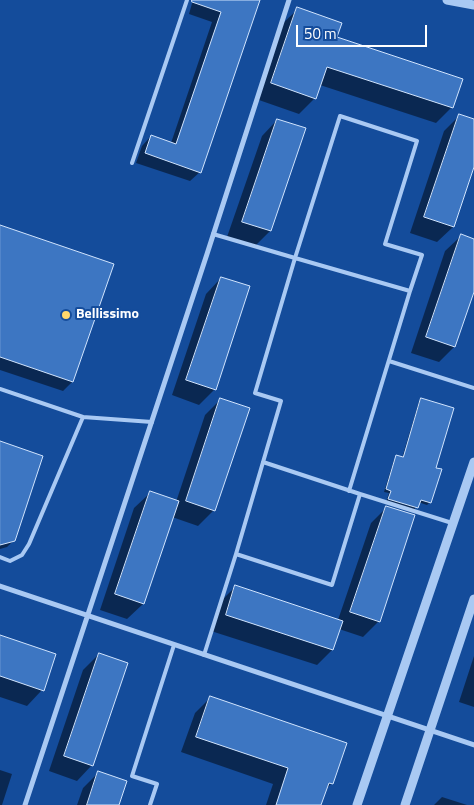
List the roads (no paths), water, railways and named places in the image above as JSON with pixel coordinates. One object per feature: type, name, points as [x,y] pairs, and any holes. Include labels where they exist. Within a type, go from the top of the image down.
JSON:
[{"type":"street","points":[[25,805],[214,234],[289,0]]},
{"type":"street","points":[[447,0],[472,3]]},
{"type":"street","points":[[356,805],[474,462]]},
{"type":"street","points":[[0,586],[474,745]]},
{"type":"street","points":[[405,805],[474,599]]},
{"type":"lane","points":[[132,163],[187,0]]},
{"type":"lane","points":[[204,655],[281,401],[255,393],[340,116],[417,141],[385,244],[422,256],[349,490]]},
{"type":"lane","points":[[214,234],[410,291]]},
{"type":"lane","points":[[389,361],[474,388]]},
{"type":"lane","points":[[0,389],[83,417],[152,422]]},
{"type":"lane","points":[[0,557],[10,561],[22,555],[29,544],[83,417]]},
{"type":"lane","points":[[263,462],[453,524]]},
{"type":"lane","points":[[236,554],[332,585],[360,494]]},
{"type":"lane","points":[[150,805],[157,784],[132,776],[174,645]]},
{"type":"place","name":"Bellissimo","points":[[66,315]]}]
